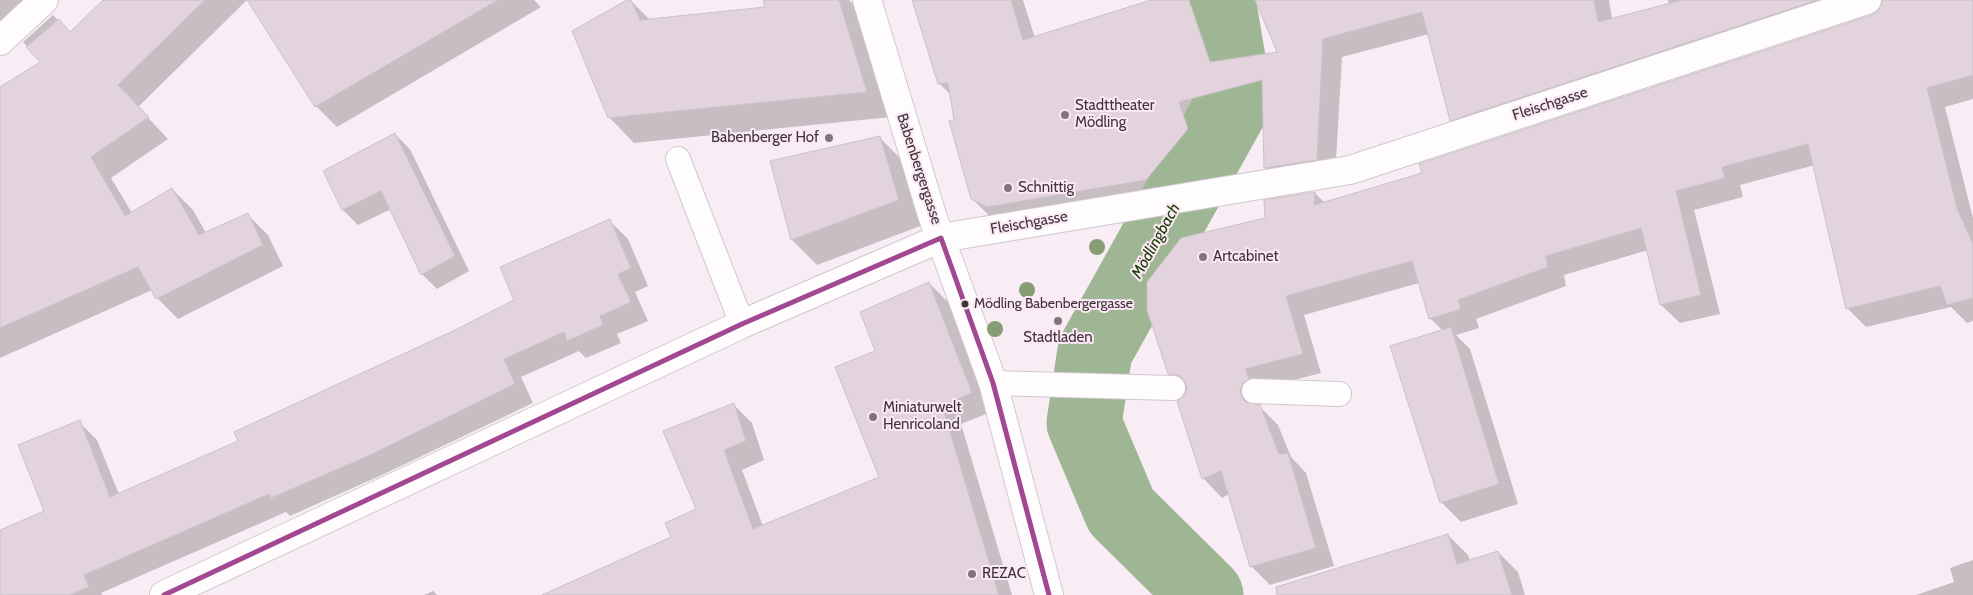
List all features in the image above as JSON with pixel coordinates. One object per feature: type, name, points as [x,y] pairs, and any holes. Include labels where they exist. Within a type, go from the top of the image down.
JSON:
[{"type":"street","points":[[0,41],[44,0]]},
{"type":"street","name":"Babenbergergasse","points":[[867,0],[937,226],[994,383],[1049,595]]},
{"type":"street","name":"Fleischgasse","points":[[164,595],[742,324],[937,226],[1117,210],[1350,170],[1867,0]]},
{"type":"lane","points":[[678,159],[742,324]]},
{"type":"lane","points":[[994,383],[1173,388]]},
{"type":"lane","points":[[1254,391],[1339,394]]},
{"type":"building","points":[[103,0],[205,0],[118,85],[149,117],[91,157],[125,216],[172,188],[199,235],[248,213],[263,245],[156,299],[138,267],[0,328],[0,87],[40,62],[26,47],[59,19],[70,32]]},
{"type":"building","points":[[247,0],[498,0],[315,107]]},
{"type":"building","name":"Babenberger Hof","points":[[627,0],[631,0],[640,20],[765,7],[763,0],[839,0],[867,92],[608,118],[572,31]]},
{"type":"building","points":[[912,0],[1011,0],[1023,40],[1151,0],[1189,0],[1210,62],[1277,52],[1255,0],[1594,0],[1598,22],[1682,0],[1817,0],[1450,121],[1422,12],[1323,39],[1317,160],[1264,168],[1262,80],[1179,102],[1188,129],[1146,180],[987,207],[971,199],[949,121],[954,120],[948,83],[938,84]]},
{"type":"building","points":[[1882,0],[1973,0],[1973,75],[1927,88],[1957,208],[1973,244],[1973,298],[1947,305],[1940,286],[1846,309],[1808,144],[1722,167],[1725,178],[1676,191],[1701,295],[1660,305],[1641,228],[1546,256],[1548,267],[1458,300],[1461,309],[1429,319],[1412,261],[1286,296],[1303,354],[1245,369],[1249,378],[1243,383],[1240,391],[1242,398],[1246,402],[1260,405],[1279,454],[1288,453],[1316,548],[1250,567],[1221,471],[1202,479],[1177,401],[1185,395],[1187,388],[1180,376],[1168,374],[1147,310],[1147,282],[1181,238],[1265,218],[1264,200],[1315,192],[1314,205],[1422,173],[1419,164],[1872,15],[1879,10]]},
{"type":"building","points":[[395,133],[455,256],[421,275],[381,191],[342,210],[323,171]]},
{"type":"building","points":[[880,136],[899,200],[791,240],[770,161]]},
{"type":"building","points":[[610,219],[631,268],[618,274],[631,302],[600,316],[603,325],[567,341],[564,332],[504,359],[515,384],[366,457],[271,498],[269,494],[84,575],[89,587],[70,595],[0,595],[0,530],[44,511],[18,445],[80,420],[110,497],[238,441],[234,432],[453,331],[514,300],[500,267]]},
{"type":"building","points":[[929,282],[972,393],[942,405],[999,595],[542,595],[671,537],[665,523],[696,509],[663,431],[734,403],[746,441],[724,450],[753,529],[879,477],[835,367],[875,351],[860,312]]},
{"type":"building","points":[[1451,327],[1499,484],[1440,503],[1390,346]]},
{"type":"building","points":[[1448,534],[1457,564],[1498,551],[1512,595],[1277,595],[1276,587]]},
{"type":"waterway","name":"Mödlingbach","points":[[1206,595],[1121,511],[1084,423],[1095,351],[1235,100],[1218,0]]},
{"type":"transit line","points":[[164,595],[742,324],[941,238],[993,383],[1049,595]]},
{"type":"place","name":"Stadttheater Mödling","points":[[1065,115]]},
{"type":"place","name":"Babenberger Hof","points":[[829,138]]},
{"type":"place","name":"Schnittig","points":[[1008,188]]},
{"type":"place","name":"Artcabinet","points":[[1203,257]]},
{"type":"place","name":"Mödling Babenbergergasse","points":[[965,304]]},
{"type":"place","name":"Stadtladen","points":[[1058,321]]},
{"type":"place","name":"Miniaturwelt Henricoland","points":[[873,417]]},
{"type":"place","name":"REZAC","points":[[972,574]]}]
